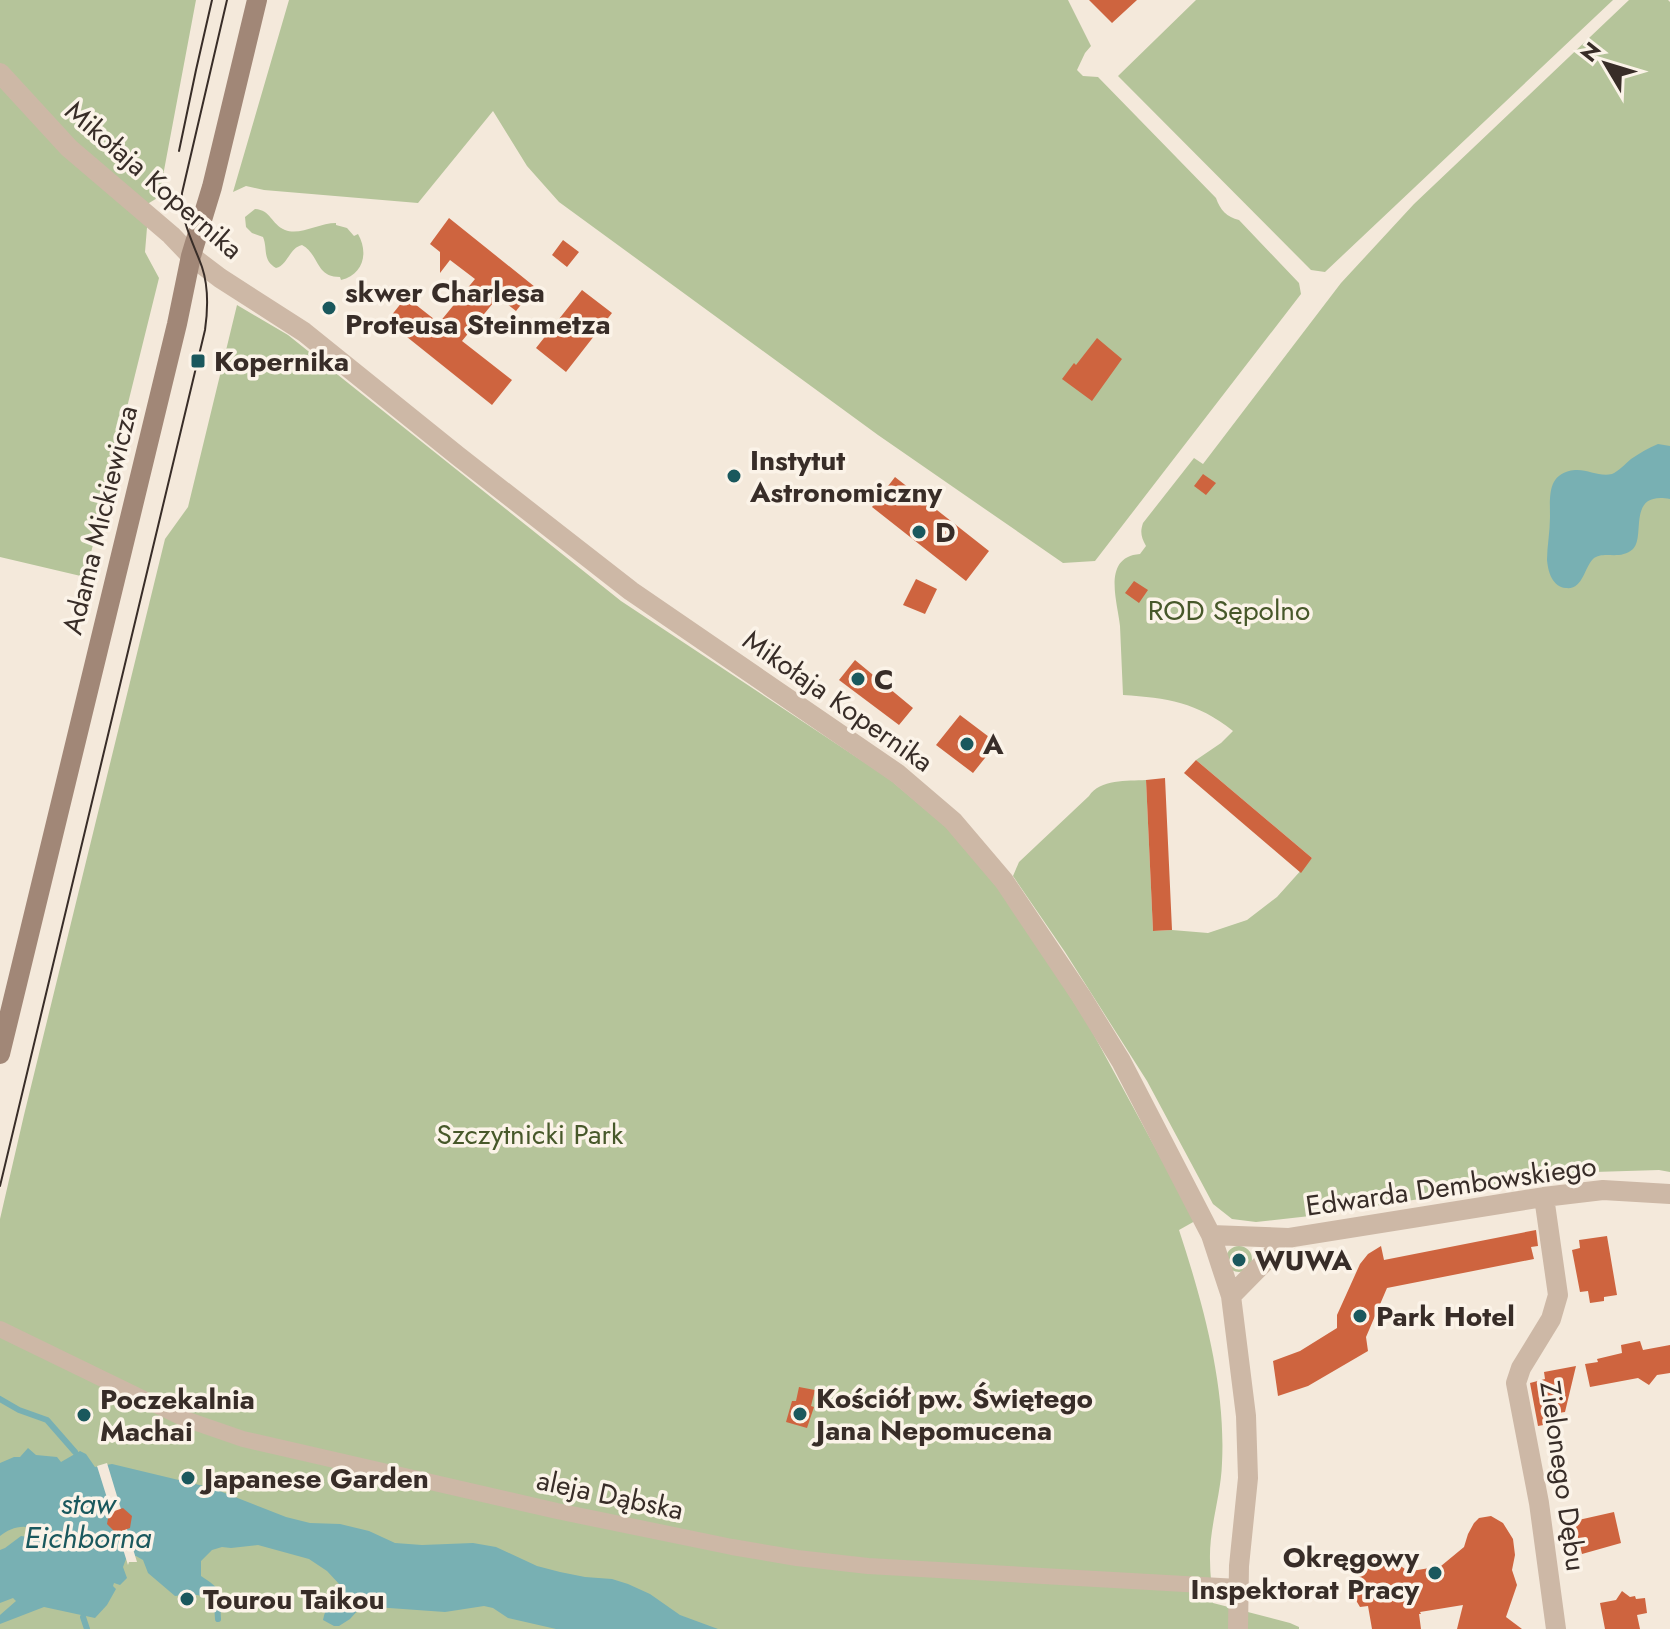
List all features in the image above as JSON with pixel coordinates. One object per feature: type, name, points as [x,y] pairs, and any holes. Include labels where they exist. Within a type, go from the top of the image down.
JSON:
[{"type":"main road","name":"Adama Mickiewicza","points":[[0,1054],[191,256],[212,187],[257,0]]},
{"type":"street","name":"Mikołaja Kopernika","points":[[0,73],[69,148],[171,235],[191,256],[304,332],[606,572],[880,761],[953,821],[1004,881],[1121,1061],[1211,1235],[1231,1296],[1246,1416],[1248,1478],[1238,1587],[1238,1629]]},
{"type":"street","name":"Edwarda Dembowskiego","points":[[1211,1235],[1288,1238],[1603,1190],[1670,1194]]},
{"type":"street","name":"Zielonego Dębu","points":[[1544,1197],[1558,1295],[1551,1319],[1521,1368],[1516,1383],[1539,1503],[1556,1629]]},
{"type":"street","name":"Edwarda Dembowskiego","points":[[1231,1296],[1288,1238]]},
{"type":"street","name":"aleja Dąbska","points":[[0,1329],[185,1419],[243,1439],[557,1511],[732,1547],[868,1566],[1238,1587]]},
{"type":"green space","points":[[0,0],[196,0],[159,197],[149,203],[145,252],[159,278],[85,577],[0,557]]},
{"type":"green space","points":[[289,0],[1068,0],[1091,46],[1077,70],[1083,76],[1098,77],[1216,198],[1224,212],[1239,220],[1299,283],[1301,294],[1095,561],[1063,563],[878,435],[559,202],[527,166],[493,111],[418,203],[246,186],[233,192]]},
{"type":"green space","points":[[1196,0],[1613,0],[1325,272],[1311,270],[1118,76]]},
{"type":"green space","name":"ROD Sępolno","points":[[1629,0],[1670,2],[1670,1172],[1594,1172],[1310,1216],[1256,1222],[1232,1219],[1213,1204],[1147,1081],[1013,876],[1019,862],[1094,790],[1114,782],[1146,780],[1153,931],[1208,933],[1247,920],[1277,897],[1312,858],[1196,760],[1233,731],[1207,714],[1181,703],[1123,695],[1116,572],[1120,563],[1140,554],[1146,546],[1142,534],[1143,523],[1194,458],[1203,464],[1341,283],[1414,204]]},
{"type":"green space","points":[[255,209],[264,212],[285,230],[303,230],[336,223],[354,236],[358,234],[363,248],[359,268],[341,280],[322,270],[302,245],[276,268],[267,258],[263,237],[246,227],[245,217]]},
{"type":"green space","name":"Szczytnicki Park","points":[[237,305],[288,335],[621,601],[888,778],[952,832],[1013,907],[1089,1026],[1195,1221],[1179,1230],[1211,1345],[1222,1434],[1221,1475],[1210,1548],[1213,1603],[1290,1623],[1299,1629],[0,1629],[0,1219],[165,539],[188,507]]},
{"type":"green space","points":[[1239,1246],[1248,1250],[1252,1259],[1248,1268],[1239,1272],[1230,1268],[1226,1259],[1230,1250]]},
{"type":"water","points":[[1658,444],[1670,446],[1670,499],[1656,498],[1642,508],[1637,543],[1628,553],[1597,556],[1576,586],[1566,588],[1557,585],[1547,560],[1551,494],[1555,481],[1566,472],[1575,470],[1612,474]]},
{"type":"water","name":"staw Eichborna","points":[[28,1448],[36,1455],[57,1457],[61,1462],[80,1451],[95,1467],[112,1464],[212,1488],[286,1517],[310,1523],[340,1524],[369,1531],[395,1543],[473,1543],[496,1547],[537,1566],[628,1584],[650,1594],[680,1615],[718,1629],[556,1629],[508,1618],[484,1606],[445,1612],[375,1607],[359,1609],[350,1619],[334,1626],[323,1620],[340,1585],[327,1571],[309,1559],[258,1545],[222,1547],[212,1550],[201,1561],[201,1576],[217,1589],[221,1595],[219,1602],[212,1603],[195,1595],[175,1596],[148,1573],[143,1560],[136,1556],[126,1559],[123,1567],[127,1578],[120,1585],[114,1583],[116,1589],[95,1618],[44,1607],[0,1624],[0,1615],[16,1601],[13,1598],[0,1603],[0,1550],[21,1536],[35,1535],[35,1530],[17,1527],[0,1536],[0,1463],[20,1457]]},
{"type":"pier","points":[[107,1463],[137,1562],[129,1562],[128,1565],[97,1466]]},
{"type":"building","points":[[1089,0],[1137,0],[1112,23]]},
{"type":"building","points":[[449,218],[535,287],[516,311],[498,297],[462,341],[512,380],[492,405],[387,321],[406,297],[439,323],[475,279],[450,260],[440,273],[440,252],[430,244]]},
{"type":"building","points":[[563,240],[579,252],[567,267],[552,255]]},
{"type":"building","points":[[582,290],[612,313],[566,372],[536,348]]},
{"type":"building","points":[[1097,338],[1122,359],[1092,401],[1062,379]]},
{"type":"building","points":[[1203,474],[1216,483],[1206,495],[1194,486]]},
{"type":"building","name":"D","points":[[895,477],[989,551],[966,581],[872,507]]},
{"type":"building","points":[[916,579],[937,589],[925,614],[903,605]]},
{"type":"building","points":[[1134,581],[1148,590],[1139,603],[1125,593]]},
{"type":"building","points":[[855,660],[913,708],[899,725],[839,680]]},
{"type":"building","name":"A","points":[[960,715],[997,743],[973,773],[936,745]]},
{"type":"building","points":[[1196,760],[1312,858],[1301,873],[1184,773]]},
{"type":"building","points":[[1165,778],[1172,930],[1153,931],[1146,780]]},
{"type":"building","name":"Park Hotel","points":[[1536,1230],[1538,1246],[1531,1247],[1534,1259],[1387,1288],[1366,1337],[1368,1351],[1308,1386],[1278,1396],[1273,1361],[1300,1351],[1337,1328],[1337,1315],[1360,1264],[1368,1254],[1381,1246],[1384,1260]]},
{"type":"building","points":[[1607,1236],[1617,1295],[1590,1303],[1588,1291],[1580,1292],[1572,1250],[1580,1248],[1579,1240]]},
{"type":"building","points":[[1640,1341],[1643,1350],[1670,1345],[1670,1373],[1657,1375],[1649,1385],[1638,1378],[1590,1387],[1585,1364],[1622,1353],[1621,1345]]},
{"type":"building","points":[[1576,1366],[1565,1412],[1558,1413],[1560,1422],[1538,1426],[1530,1383],[1545,1379],[1544,1372]]},
{"type":"building","name":"Kościół pw. Świętego Jana Nepomucena","points":[[799,1387],[815,1390],[811,1406],[814,1407],[807,1428],[786,1422]]},
{"type":"building","points":[[123,1508],[132,1516],[130,1528],[116,1533],[107,1524],[109,1513]]},
{"type":"building","points":[[1614,1512],[1621,1543],[1582,1554],[1574,1521]]},
{"type":"building","name":"Okręgowy Inspektorat Pracy","points":[[1491,1516],[1503,1523],[1513,1539],[1515,1555],[1512,1570],[1517,1585],[1506,1617],[1522,1629],[1457,1629],[1463,1605],[1420,1612],[1421,1629],[1372,1629],[1368,1606],[1360,1607],[1351,1592],[1359,1569],[1365,1562],[1380,1557],[1412,1571],[1441,1566],[1464,1547],[1468,1534],[1479,1518]]},
{"type":"building","points":[[1622,1591],[1636,1599],[1645,1598],[1647,1613],[1637,1615],[1640,1629],[1605,1629],[1600,1603],[1616,1600]]},
{"type":"waterway","points":[[0,1399],[47,1420],[75,1452]]},
{"type":"waterway","points":[[217,1602],[218,1619]]},
{"type":"waterway","points":[[83,1617],[87,1629]]},
{"type":"tram line","points":[[179,151],[212,0]]},
{"type":"tram line","points":[[0,1186],[205,330],[206,283],[185,222],[182,193],[227,0]]},
{"type":"place","name":"skwer Charlesa Proteusa Steinmetza","points":[[329,308]]},
{"type":"place","name":"Kopernika","points":[[198,361]]},
{"type":"place","name":"Instytut Astronomiczny","points":[[734,476]]},
{"type":"place","name":"D","points":[[919,532]]},
{"type":"place","name":"C","points":[[858,679]]},
{"type":"place","name":"A","points":[[967,744]]},
{"type":"place","name":"WUWA","points":[[1239,1260]]},
{"type":"place","name":"Park Hotel","points":[[1360,1316]]},
{"type":"place","name":"Kościół pw. Świętego Jana Nepomucena","points":[[800,1414]]},
{"type":"place","name":"Poczekalnia Machai","points":[[84,1415]]},
{"type":"place","name":"Japanese Garden","points":[[188,1478]]},
{"type":"place","name":"Okręgowy Inspektorat Pracy","points":[[1435,1573]]},
{"type":"place","name":"Tourou Taikou","points":[[187,1599]]}]
